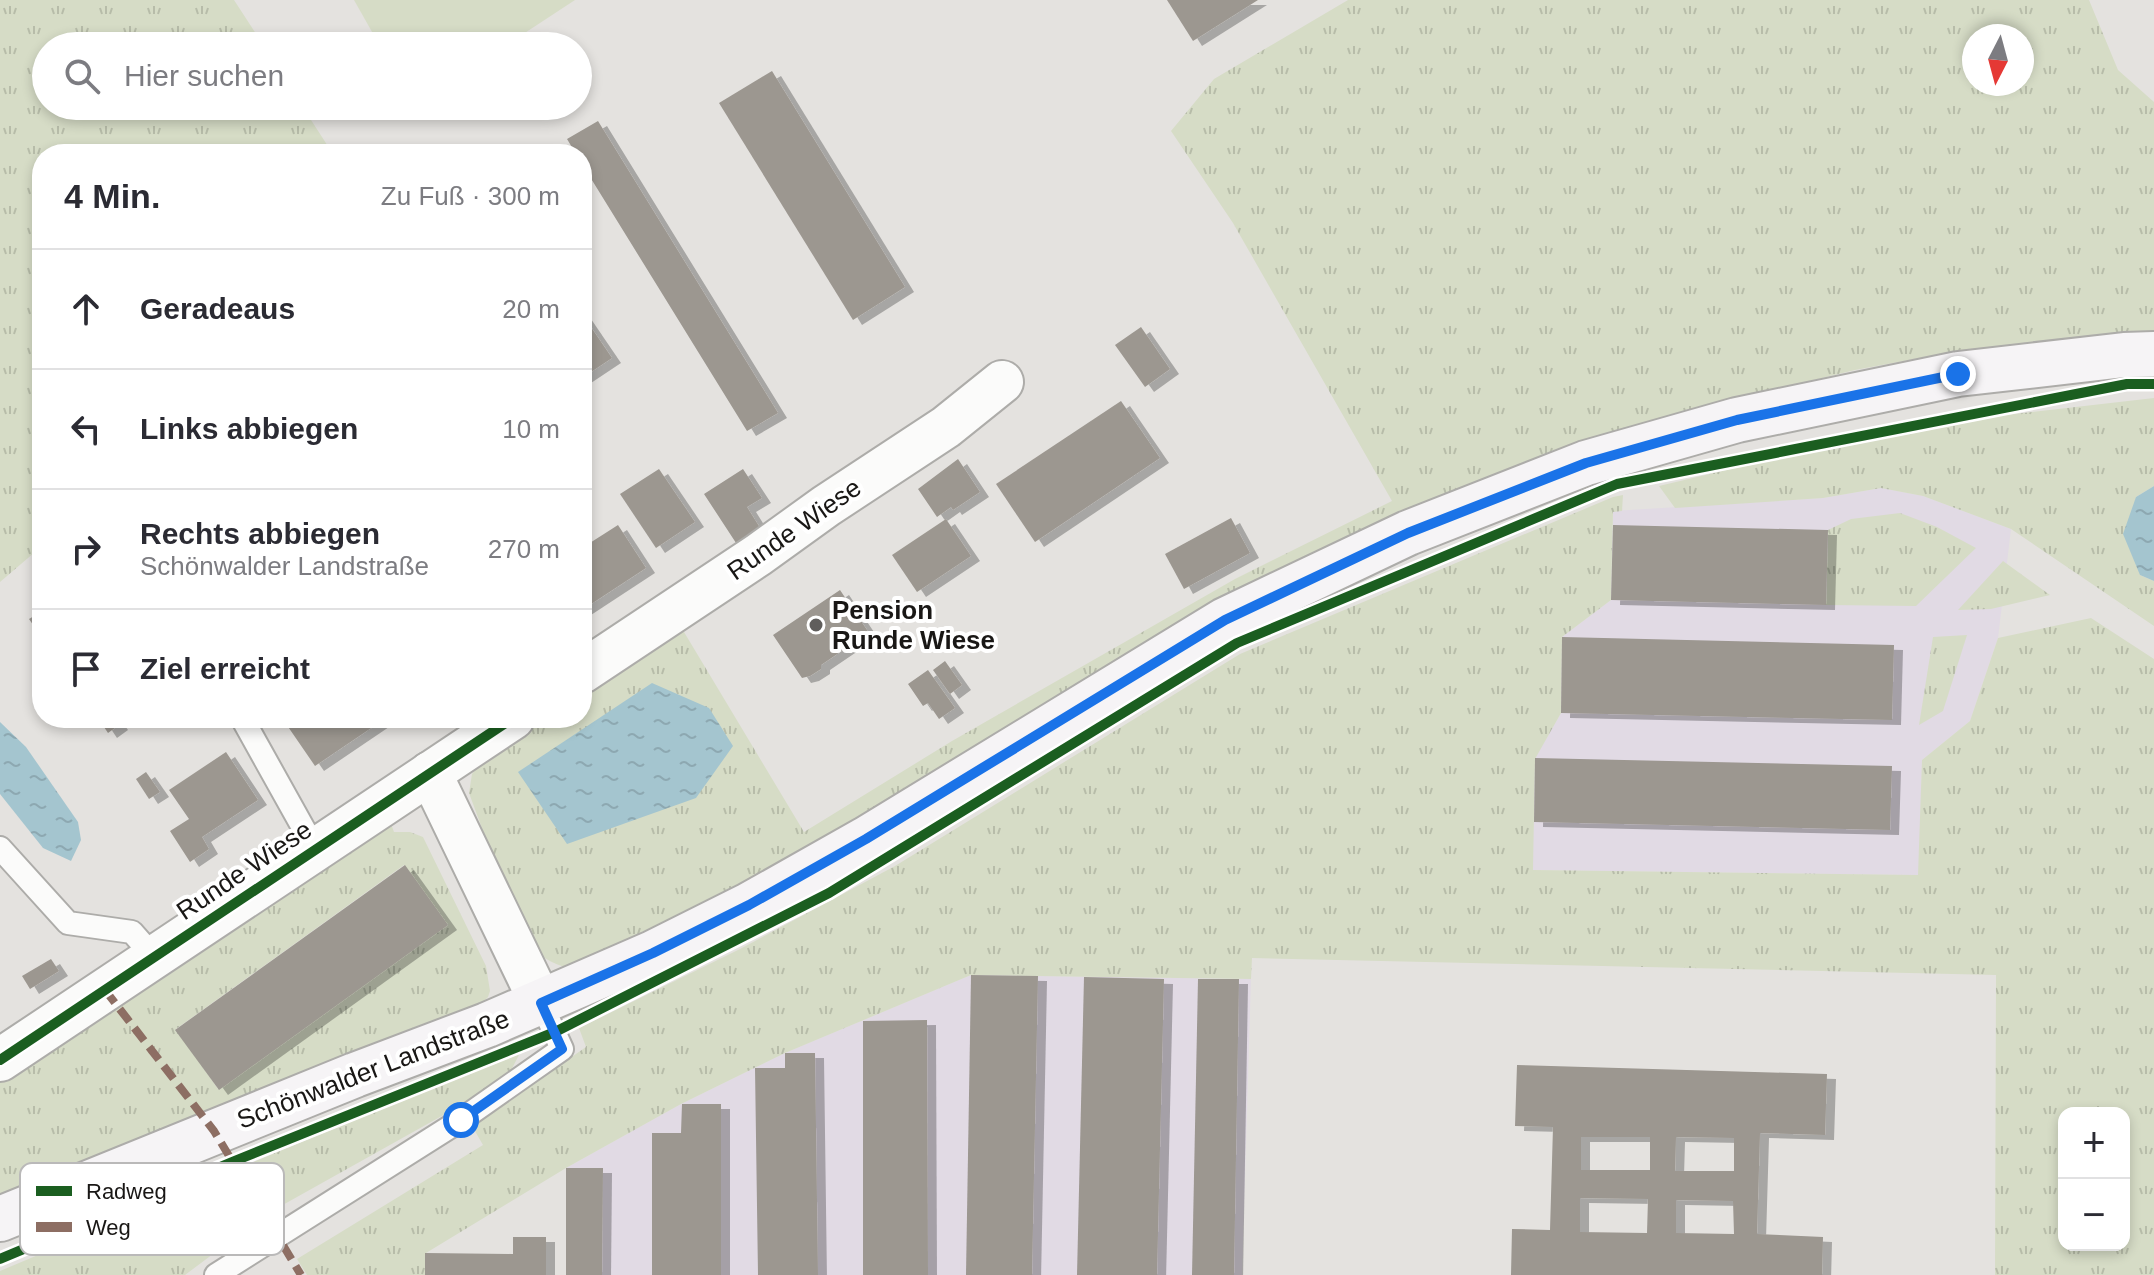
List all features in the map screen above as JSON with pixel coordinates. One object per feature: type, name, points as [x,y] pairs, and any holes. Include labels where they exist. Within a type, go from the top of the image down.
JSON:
[{"type":"main road","name":"Schönwalder Landstraße","points":[[136,1163],[487,1025],[653,953],[749,905],[866,839],[1225,620],[1408,533],[1586,463],[1737,420],[1958,374],[2154,354]]},
{"type":"main road","name":"Schönwalder Landstraße","points":[[0,1219],[20,1211]]},
{"type":"street","name":"Runde Wiese","points":[[592,665],[946,427],[1002,382]]},
{"type":"street","name":"Runde Wiese","points":[[0,1060],[498,728]]},
{"type":"street","points":[[430,773],[541,1003]]},
{"type":"lane","points":[[248,728],[315,849]]},
{"type":"lane","points":[[0,848],[68,923],[132,932],[154,957]]},
{"type":"lane","points":[[284,1232],[461,1120],[562,1049],[541,1003]]},
{"type":"lane","points":[[216,1275],[248,1255]]},
{"type":"shaded area","points":[[1881,488],[1923,496],[2011,529],[1998,638],[1970,721],[1922,760],[1919,875],[1532,870],[1535,758],[1561,713],[1562,637],[1611,600],[1613,511],[1823,498]]},
{"type":"shaded area","points":[[971,975],[1251,979],[1242,1275],[566,1275],[566,1168],[681,1104],[785,1053]]},
{"type":"green space","points":[[0,0],[234,0],[255,32],[32,32],[32,120],[311,120],[327,144],[32,144],[32,555],[0,582]]},
{"type":"green space","points":[[354,0],[575,0],[526,32],[372,32]]},
{"type":"green space","points":[[1348,0],[2089,0],[2118,70],[2154,102],[2154,335],[1947,353],[1855,370],[1728,401],[1577,447],[734,894],[568,968],[542,956],[531,946],[521,934],[469,793],[472,774],[486,755],[525,728],[592,728],[592,684],[681,627],[804,832],[952,741],[1235,579],[1392,501],[1233,223],[1171,131],[1214,79]]},
{"type":"green space","points":[[2154,398],[2154,486],[2136,497],[2140,575],[2154,581],[2154,626],[2011,529],[1923,496],[1881,488],[1823,498],[1675,508],[1659,486],[1777,458],[1989,417]]},
{"type":"green space","points":[[1623,495],[1622,511],[1613,512],[1611,600],[1562,637],[1561,713],[1535,759],[1533,870],[1918,875],[1922,760],[1970,721],[1998,638],[2091,618],[2154,659],[2154,1275],[1995,1275],[1996,975],[1252,958],[1251,979],[971,975],[785,1053],[681,1104],[566,1168],[426,1253],[425,1275],[307,1275],[297,1259],[483,1145],[472,1126],[586,1047],[579,1028],[740,949],[895,866],[1240,654]]},
{"type":"green space","points":[[1900,513],[1937,527],[1976,548],[1916,606],[1826,605],[1828,530],[1851,519]]},
{"type":"green space","points":[[2003,561],[2050,595],[1991,609],[1958,610]]},
{"type":"green space","points":[[1967,635],[1943,711],[1919,725],[1933,637]]},
{"type":"green space","points":[[390,821],[394,832],[410,832],[423,837],[486,966],[490,991],[479,1006],[85,1163],[20,1163],[20,1189],[0,1197],[0,1078]],"holes":[[[404,865],[447,925],[218,1089],[176,1029]]]},
{"type":"green space","points":[[521,1051],[506,1080],[284,1204],[284,1163],[251,1163]]},
{"type":"green space","points":[[38,1255],[212,1255],[185,1275],[0,1275],[0,1271]]},
{"type":"water","points":[[2154,486],[2154,581],[2140,575],[2123,534],[2136,497]]},
{"type":"water","points":[[652,683],[709,708],[733,746],[696,798],[567,844],[518,772],[584,728],[592,728],[592,723]]},
{"type":"water","points":[[0,722],[26,747],[78,822],[81,840],[71,861],[43,848],[0,794]]},
{"type":"building","points":[[1167,0],[1258,0],[1193,41]]},
{"type":"building","points":[[772,71],[905,287],[853,320],[719,103]]},
{"type":"building","points":[[598,121],[778,413],[747,431],[592,180],[592,144],[570,144],[567,139]]},
{"type":"building","points":[[1141,327],[1170,369],[1145,387],[1115,345]]},
{"type":"building","points":[[592,329],[612,358],[592,371]]},
{"type":"building","points":[[1121,401],[1160,458],[1035,542],[996,484]]},
{"type":"building","points":[[958,459],[980,492],[937,517],[918,489]]},
{"type":"building","points":[[659,469],[695,522],[656,548],[620,494]]},
{"type":"building","points":[[743,469],[762,498],[747,507],[762,531],[738,546],[704,494]]},
{"type":"building","points":[[1231,518],[1250,553],[1184,589],[1165,554]]},
{"type":"building","points":[[946,519],[971,556],[917,592],[892,555]]},
{"type":"building","points":[[618,525],[646,568],[592,603],[592,542]]},
{"type":"building","points":[[1613,525],[1828,530],[1826,605],[1611,600]]},
{"type":"building","points":[[840,590],[869,633],[854,647],[849,646],[821,665],[821,669],[802,678],[773,635]]},
{"type":"building","points":[[1562,637],[1894,645],[1892,720],[1561,713]]},
{"type":"building","points":[[945,661],[962,685],[950,694],[933,670]]},
{"type":"building","points":[[928,670],[955,708],[939,719],[928,703],[923,706],[908,684]]},
{"type":"building","points":[[289,728],[371,728],[315,766]]},
{"type":"building","points":[[226,752],[258,800],[202,837],[209,849],[190,862],[170,831],[189,819],[169,790]]},
{"type":"building","points":[[1535,758],[1892,766],[1890,830],[1534,822]]},
{"type":"building","points":[[146,772],[160,792],[149,799],[136,779]]},
{"type":"building","points":[[405,865],[448,925],[219,1090],[175,1030]]},
{"type":"building","points":[[51,959],[59,971],[30,989],[22,976]]},
{"type":"building","points":[[971,975],[1038,976],[1032,1275],[966,1275]]},
{"type":"building","points":[[1084,977],[1164,979],[1157,1275],[1077,1275]]},
{"type":"building","points":[[1198,979],[1239,979],[1234,1275],[1192,1275]]},
{"type":"building","points":[[927,1020],[928,1275],[863,1275],[863,1021]]},
{"type":"building","points":[[785,1053],[815,1053],[818,1275],[758,1275],[755,1068],[785,1068]]},
{"type":"building","points":[[1517,1065],[1827,1074],[1825,1135],[1760,1133],[1757,1234],[1823,1237],[1822,1275],[1511,1275],[1512,1229],[1550,1230],[1553,1127],[1515,1126]],"holes":[[[1581,1137],[1650,1137],[1650,1170],[1581,1170]],[[1676,1137],[1734,1138],[1734,1171],[1675,1171]],[[1580,1198],[1648,1199],[1647,1233],[1580,1232]],[[1676,1200],[1733,1201],[1734,1234],[1676,1233]]]},
{"type":"building","points":[[682,1104],[721,1104],[721,1275],[652,1275],[652,1133],[681,1133]]},
{"type":"building","points":[[566,1168],[603,1168],[602,1275],[566,1275]]},
{"type":"building","points":[[513,1237],[546,1237],[546,1275],[425,1275],[425,1253],[513,1254]]},
{"type":"marked path","points":[[105,990],[214,1131],[233,1163]]},
{"type":"marked path","points":[[284,1247],[301,1275]]},
{"type":"cycle path","points":[[230,1163],[555,1032],[829,893],[1237,643],[1617,484],[2127,384],[2154,384]]},
{"type":"cycle path","points":[[0,1060],[498,728]]},
{"type":"cycle path","points":[[0,1259],[20,1251]]},
{"type":"place","name":"Pension Runde Wiese","points":[[816,625]]},
{"type":"route","points":[[461,1120],[562,1049],[541,1003],[653,953],[749,905],[866,839],[1225,620],[1408,533],[1586,463],[1737,420],[1958,374]]}]
